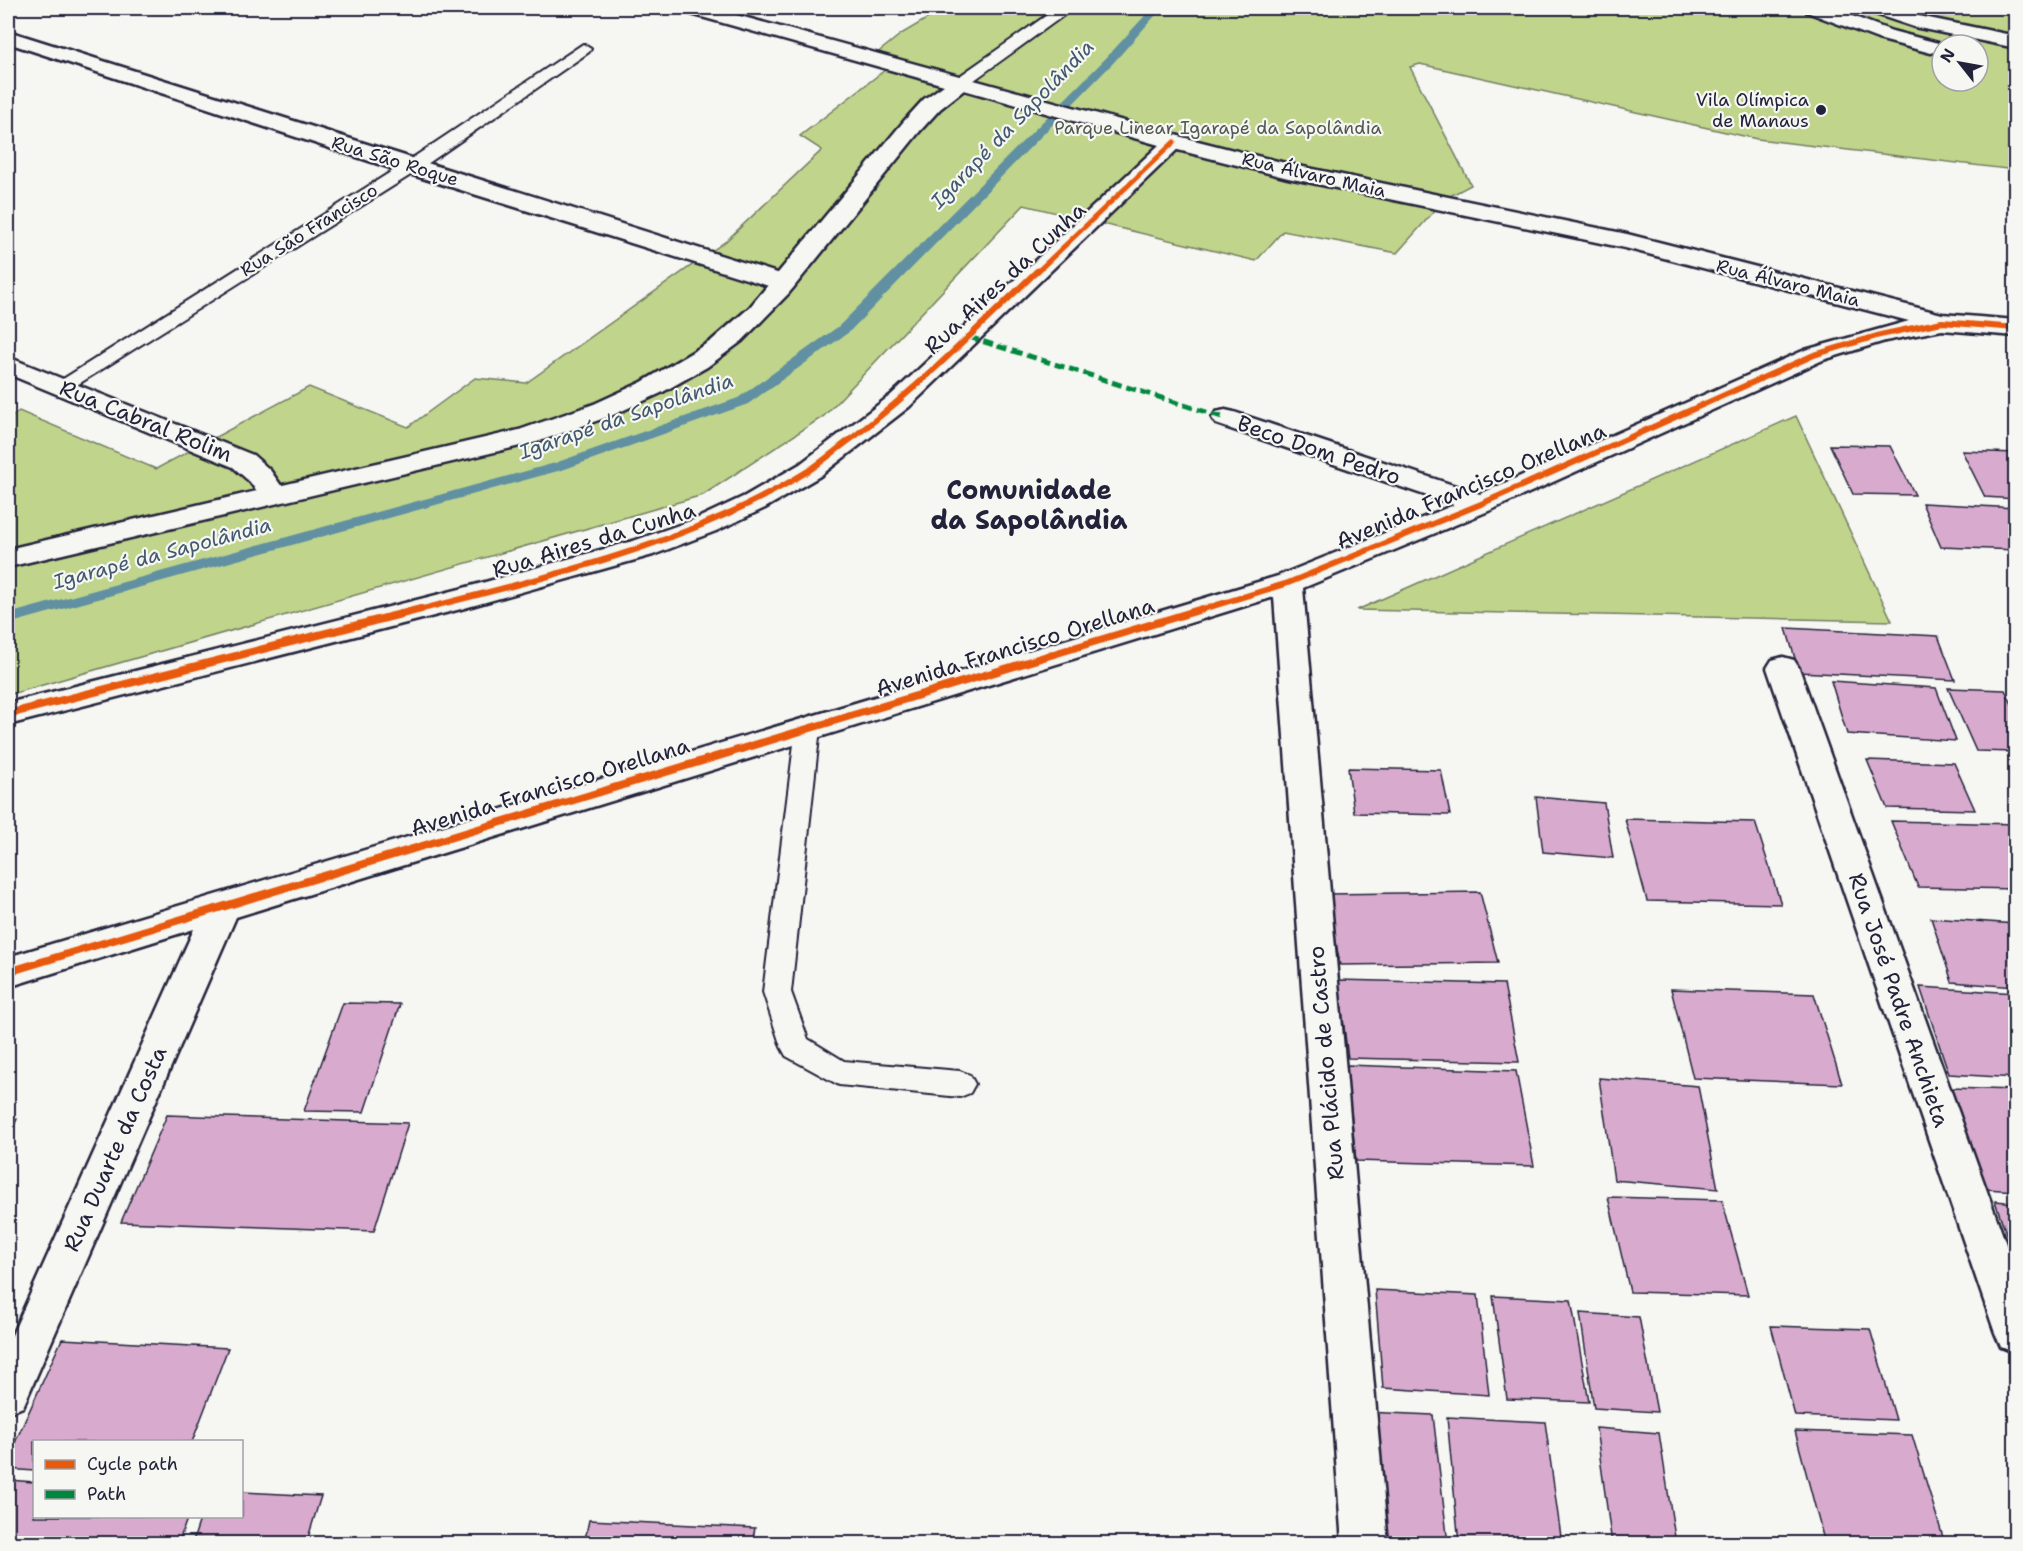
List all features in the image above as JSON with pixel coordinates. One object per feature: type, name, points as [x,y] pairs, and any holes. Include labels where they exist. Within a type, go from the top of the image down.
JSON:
[{"type":"street","name":"Rua Álvaro Maia","points":[[691,8],[1001,95],[1288,171],[1627,241],[1942,322]]},
{"type":"street","points":[[1814,8],[1885,35],[1930,47]]},
{"type":"street","points":[[1876,8],[1924,23],[2016,42]]},
{"type":"street","name":"Rua São Roque","points":[[8,37],[411,167],[784,283]]},
{"type":"street","points":[[8,558],[273,494],[396,468],[579,420],[633,398],[677,375],[722,345],[784,283],[912,126],[932,104],[960,83]]},
{"type":"street","name":"Rua Aires da Cunha","points":[[8,714],[506,586],[643,548],[706,525],[755,502],[810,470],[900,401],[1174,142]]},
{"type":"street","name":"Avenida Francisco Orellana","points":[[8,972],[1288,584],[1481,504],[1814,355],[1880,335],[1942,322],[2016,328]]},
{"type":"street","name":"Rua Cabral Rolim","points":[[8,365],[243,461],[261,476],[273,494]]},
{"type":"street","name":"Beco Dom Pedro","points":[[1225,418],[1481,504]]},
{"type":"street","name":"Rua Plácido de Castro","points":[[1288,584],[1365,1544]]},
{"type":"street","name":"Rua José Padre Anchieta","points":[[1783,668],[2016,1333]]},
{"type":"street","name":"Rua Duarte da Costa","points":[[8,1392],[223,905]]},
{"type":"lane","points":[[960,83],[1066,8]]},
{"type":"lane","name":"Rua São Francisco","points":[[62,386],[411,167],[583,49]]},
{"type":"lane","points":[[808,728],[777,992],[796,1047],[839,1073],[960,1084]]},
{"type":"green space","name":"Parque Linear Igarapé da Sapolândia","points":[[945,8],[2015,8],[2015,170],[1757,139],[1420,64],[1410,67],[1471,185],[1446,198],[1397,253],[1283,231],[1256,261],[1024,205],[824,416],[703,495],[8,695],[8,419],[19,411],[156,469],[309,387],[408,427],[475,378],[526,383],[726,241],[822,150],[800,136],[899,59],[876,54],[901,34]]},
{"type":"green space","points":[[1796,416],[1892,621],[1357,610]]},
{"type":"building","points":[[1830,445],[1890,446],[1915,495],[1853,494]]},
{"type":"building","points":[[1962,451],[2016,453],[2016,499],[1985,497]]},
{"type":"building","points":[[1922,503],[2016,508],[2016,550],[1941,547]]},
{"type":"building","points":[[1786,628],[1938,636],[1955,680],[1799,672]]},
{"type":"building","points":[[1831,681],[1936,688],[1956,741],[1847,734]]},
{"type":"building","points":[[1948,688],[2005,690],[2016,712],[2016,752],[1976,751]]},
{"type":"building","points":[[1867,760],[1954,763],[1975,810],[1887,808]]},
{"type":"building","points":[[1348,768],[1441,770],[1450,815],[1354,813]]},
{"type":"building","points":[[1536,797],[1604,803],[1613,858],[1543,852]]},
{"type":"building","points":[[1625,819],[1755,822],[1781,904],[1647,901]]},
{"type":"building","points":[[1891,821],[2016,824],[2016,889],[1918,887]]},
{"type":"building","points":[[1480,892],[1498,963],[1340,965],[1327,894]]},
{"type":"building","points":[[1931,918],[2016,924],[2016,987],[1952,982]]},
{"type":"building","points":[[1338,980],[1504,984],[1519,1062],[1348,1058]]},
{"type":"building","points":[[1920,987],[2016,993],[2016,1078],[1949,1074]]},
{"type":"building","points":[[1671,989],[1814,994],[1842,1084],[1693,1078]]},
{"type":"building","points":[[343,1003],[400,1004],[364,1112],[304,1111]]},
{"type":"building","points":[[1346,1065],[1516,1071],[1534,1166],[1356,1161]]},
{"type":"building","points":[[1599,1078],[1698,1086],[1718,1189],[1614,1180]]},
{"type":"building","points":[[1949,1088],[2016,1090],[2016,1191],[1986,1189]]},
{"type":"building","points":[[167,1115],[408,1123],[374,1231],[121,1222]]},
{"type":"building","points":[[8,1119],[17,1119],[8,1139]]},
{"type":"building","points":[[1608,1197],[1722,1200],[1748,1295],[1630,1292]]},
{"type":"building","points":[[1995,1201],[2016,1203],[2016,1262]]},
{"type":"building","points":[[1375,1290],[1478,1295],[1489,1395],[1383,1388]]},
{"type":"building","points":[[1493,1296],[1571,1300],[1589,1402],[1507,1399]]},
{"type":"building","points":[[1580,1313],[1639,1317],[1657,1412],[1594,1408]]},
{"type":"building","points":[[1771,1326],[1870,1329],[1896,1420],[1795,1416]]},
{"type":"building","points":[[62,1339],[228,1348],[193,1440],[33,1440],[33,1471],[8,1469],[8,1458]]},
{"type":"building","points":[[1365,1412],[1433,1415],[1448,1544],[1377,1544]]},
{"type":"building","points":[[1447,1417],[1545,1422],[1562,1544],[1459,1544]]},
{"type":"building","points":[[1596,1428],[1659,1433],[1676,1544],[1612,1544]]},
{"type":"building","points":[[1795,1431],[1912,1435],[1945,1544],[1825,1544]]},
{"type":"building","points":[[8,1480],[33,1482],[33,1518],[187,1518],[178,1544],[8,1544]]},
{"type":"building","points":[[243,1492],[321,1496],[306,1544],[192,1544],[200,1518],[243,1518]]},
{"type":"building","points":[[589,1520],[755,1528],[752,1544],[584,1544]]},
{"type":"waterway","name":"Igarapé da Sapolândia","points":[[8,619],[416,508],[560,466],[743,401],[844,329],[1110,60],[1157,8]]},
{"type":"marked path","points":[[969,337],[1225,418]]},
{"type":"cycle path","points":[[8,714],[461,599],[643,548],[706,525],[755,502],[810,470],[900,401],[1174,142]]},
{"type":"cycle path","points":[[8,972],[1288,583],[1481,504],[1814,355],[1880,335],[1942,322],[2016,328]]},
{"type":"place","name":"Vila Olímpica de Manaus","points":[[1821,110]]},
{"type":"district","name":"Comunidade da Sapolândia","points":[[1029,504]]}]
